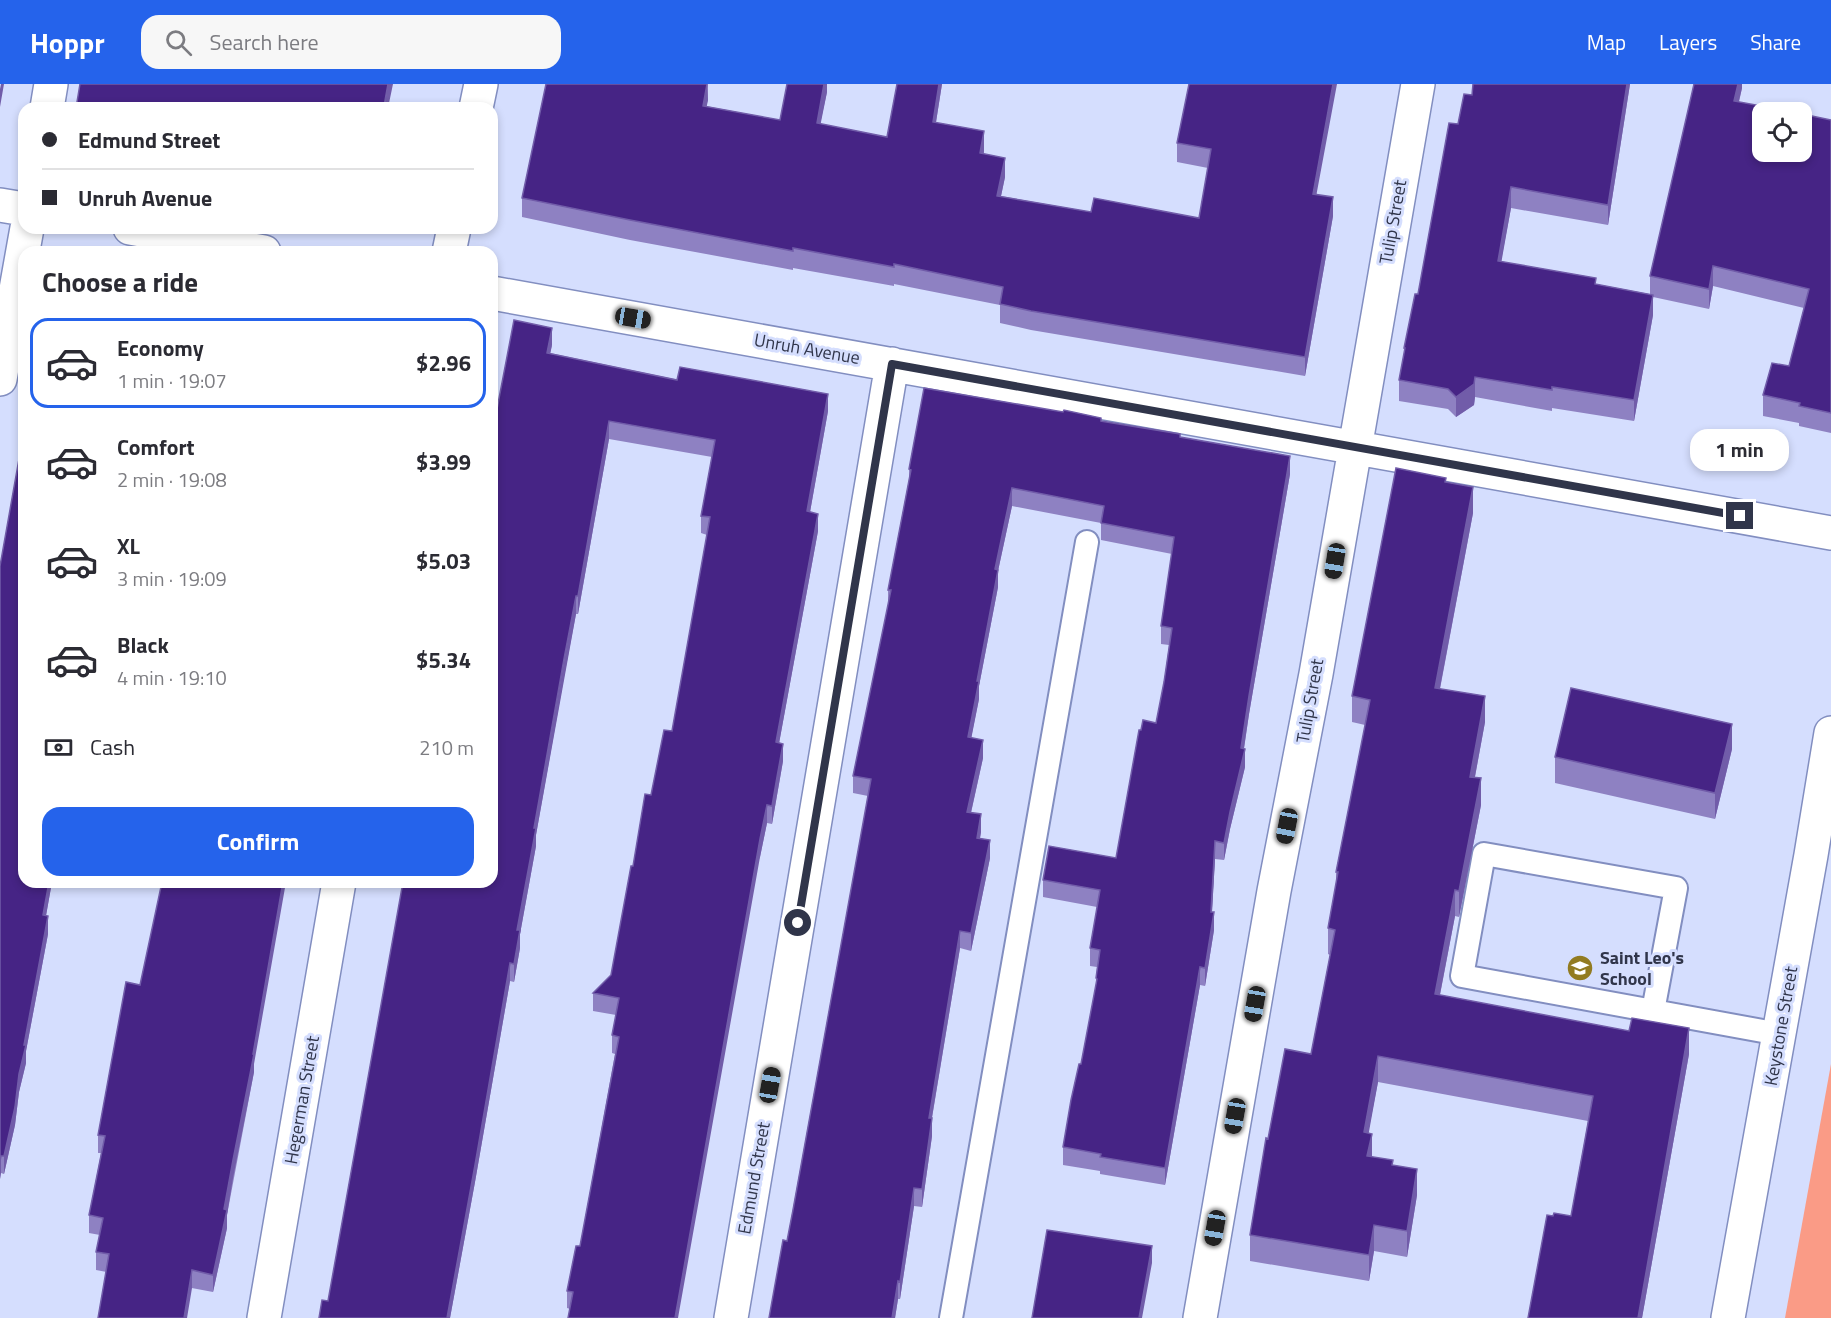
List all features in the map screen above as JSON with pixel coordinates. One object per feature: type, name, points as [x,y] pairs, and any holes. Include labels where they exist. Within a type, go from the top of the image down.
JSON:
[{"type":"street","points":[[48,102],[51,84]]},
{"type":"street","points":[[477,102],[481,84]]},
{"type":"street","name":"Tulip Street","points":[[1200,1318],[1272,903],[1316,674],[1418,84]]},
{"type":"street","points":[[0,205],[18,208]]},
{"type":"street","points":[[164,234],[230,246]]},
{"type":"street","points":[[0,379],[18,278]]},
{"type":"street","name":"Unruh Avenue","points":[[498,294],[1831,532]]},
{"type":"street","name":"Edmund Street","points":[[730,1318],[892,364]]},
{"type":"street","name":"Keystone Street","points":[[1728,1318],[1831,733]]},
{"type":"street","name":"Hegerman Street","points":[[264,1318],[338,888]]},
{"type":"lane","points":[[951,1318],[1087,542]]},
{"type":"lane","points":[[1653,1011],[1676,888],[1484,854],[1462,976],[1653,1011],[1779,1034]]},
{"type":"shaded area","points":[[1831,1064],[1831,1318],[1785,1318]]},
{"type":"building","points":[[80,84],[388,84],[385,102],[77,102]]},
{"type":"building","points":[[546,84],[707,84],[703,106],[780,120],[787,84],[824,84],[817,123],[887,137],[897,84],[939,84],[933,122],[984,131],[980,153],[1005,158],[997,196],[1091,212],[1094,198],[1199,218],[1211,149],[1177,143],[1189,84],[1333,84],[1313,194],[1333,197],[1305,357],[1031,311],[1000,304],[1003,287],[894,264],[894,267],[793,248],[793,251],[522,198]]},
{"type":"building","points":[[1473,84],[1627,84],[1608,205],[1511,187],[1498,261],[1596,278],[1595,284],[1653,295],[1634,400],[1552,387],[1552,390],[1475,377],[1474,384],[1456,397],[1448,389],[1399,380],[1415,294],[1418,294],[1449,123],[1458,124],[1464,94],[1472,95]]},
{"type":"building","points":[[1694,84],[1738,84],[1734,101],[1752,104],[1752,162],[1812,162],[1812,116],[1831,120],[1831,413],[1763,395],[1772,363],[1789,366],[1809,289],[1713,266],[1709,289],[1650,276]]},
{"type":"building","points":[[514,320],[552,328],[547,353],[677,380],[680,367],[828,394],[807,511],[818,514],[776,742],[783,744],[772,806],[767,805],[760,839],[675,1318],[568,1318],[573,1292],[567,1291],[576,1246],[580,1246],[619,1037],[612,1035],[619,998],[593,993],[611,975],[645,794],[651,795],[664,730],[672,731],[710,517],[701,516],[715,440],[609,421],[534,828],[536,828],[517,930],[520,930],[514,964],[510,963],[447,1318],[319,1318],[322,1300],[328,1301],[402,888],[498,888],[498,404]]},
{"type":"building","points":[[924,388],[1063,412],[1064,410],[1101,418],[1101,421],[1290,456],[1241,748],[1245,749],[1224,843],[1215,841],[1211,912],[1214,912],[1205,968],[1200,967],[1165,1168],[1100,1157],[1101,1154],[1063,1147],[1097,979],[1100,950],[1090,948],[1100,890],[1043,880],[1049,846],[1116,858],[1139,730],[1141,730],[1143,720],[1156,723],[1164,682],[1172,628],[1161,626],[1174,537],[1101,523],[1104,506],[1012,488],[995,569],[998,570],[968,737],[983,740],[967,812],[981,814],[977,838],[990,840],[971,933],[960,931],[929,1118],[932,1118],[922,1189],[914,1188],[900,1282],[898,1281],[892,1318],[769,1318],[783,1240],[787,1241],[793,1210],[871,779],[853,776],[891,590],[888,590]]},
{"type":"building","points":[[18,465],[18,888],[48,888],[43,915],[48,916],[15,1107],[4,1156],[1,1156],[0,1161],[0,566]]},
{"type":"building","points":[[1396,468],[1446,478],[1445,482],[1473,487],[1435,688],[1485,696],[1470,777],[1481,778],[1459,891],[1455,890],[1435,994],[1629,1031],[1632,1018],[1689,1028],[1638,1318],[1528,1318],[1547,1215],[1553,1216],[1554,1213],[1571,1216],[1593,1096],[1378,1056],[1364,1132],[1372,1134],[1367,1156],[1393,1160],[1392,1165],[1417,1169],[1407,1231],[1374,1225],[1369,1255],[1250,1235],[1266,1138],[1268,1139],[1285,1049],[1311,1054],[1335,930],[1328,928],[1338,872],[1336,872],[1370,700],[1352,696]]},
{"type":"building","points":[[1571,688],[1732,724],[1715,793],[1555,757]]},
{"type":"building","points":[[161,888],[282,888],[254,1054],[224,1209],[227,1210],[213,1275],[192,1270],[184,1318],[98,1318],[109,1254],[96,1252],[103,1218],[89,1215],[105,1136],[98,1135],[126,982],[140,985]]},
{"type":"building","points":[[1047,1230],[1152,1246],[1139,1318],[1032,1318]]},
{"type":"place","name":"Saint Leo's School","points":[[1580,968]]},
{"type":"route","points":[[798,923],[892,364],[1740,516]]}]
